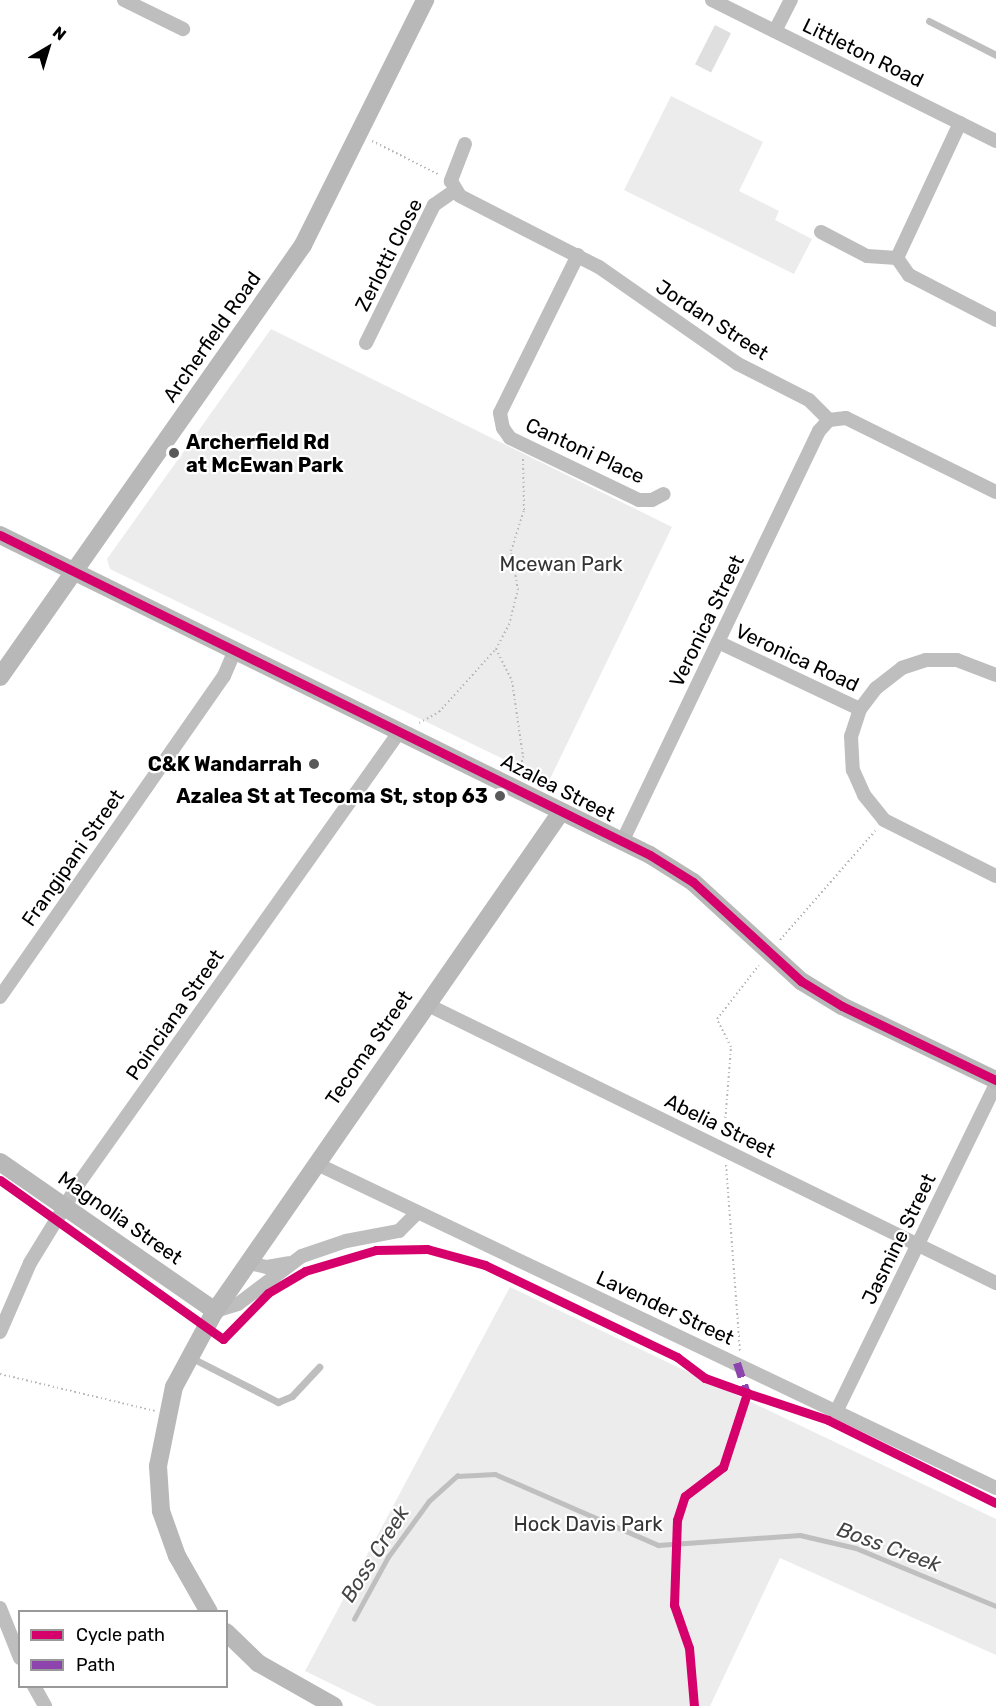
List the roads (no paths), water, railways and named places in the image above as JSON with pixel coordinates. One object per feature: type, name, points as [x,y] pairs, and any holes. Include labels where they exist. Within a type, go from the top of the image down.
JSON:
[{"type":"street","points":[[124,0],[183,29]]},
{"type":"street","name":"Archerfield Road","points":[[0,677],[303,245],[425,0]]},
{"type":"street","name":"Littleton Road","points":[[712,0],[996,141]]},
{"type":"street","points":[[775,31],[791,0]]},
{"type":"street","points":[[897,258],[960,123]]},
{"type":"street","points":[[452,186],[465,144]]},
{"type":"street","name":"Jordan Street","points":[[452,186],[578,255],[738,364],[809,400],[829,420]]},
{"type":"street","name":"Zerlotti Close","points":[[366,344],[434,205],[452,186]]},
{"type":"street","points":[[821,232],[867,256],[897,258]]},
{"type":"street","name":"Cantoni Place","points":[[578,255],[500,413],[503,428],[525,445],[639,500],[652,500],[664,494]]},
{"type":"street","points":[[897,258],[909,275],[996,320]]},
{"type":"street","points":[[829,420],[846,418],[996,492]]},
{"type":"street","name":"Veronica Street","points":[[623,840],[819,431],[829,420]]},
{"type":"street","name":"Azalea Street","points":[[0,535],[521,790],[561,812],[623,840],[693,882],[768,956],[842,1006],[996,1080]]},
{"type":"street","name":"Veronica Road","points":[[718,642],[860,709]]},
{"type":"street","name":"Frangipani Street","points":[[0,997],[224,676],[235,650]]},
{"type":"street","points":[[996,675],[957,660],[926,660],[902,668],[876,688],[860,709],[851,736],[853,770],[864,795],[884,820],[996,876]]},
{"type":"street","name":"Poinciana Street","points":[[0,1332],[30,1263],[64,1207],[400,731]]},
{"type":"street","name":"Tecoma Street","points":[[208,1610],[177,1556],[161,1511],[158,1466],[166,1414],[188,1356],[215,1311],[561,812]]},
{"type":"street","name":"Abelia Street","points":[[426,1004],[996,1283]]},
{"type":"street","name":"Jasmine Street","points":[[837,1410],[996,1084]]},
{"type":"street","name":"Magnolia Street","points":[[0,1162],[215,1311]]},
{"type":"street","name":"Lavender Street","points":[[317,1164],[416,1214],[837,1410],[996,1488]]},
{"type":"street","points":[[249,1263],[267,1267],[291,1263],[346,1241],[399,1231],[416,1214]]},
{"type":"street","points":[[215,1311],[238,1304],[291,1263]]},
{"type":"street","points":[[0,1608],[18,1653]]},
{"type":"street","points":[[228,1634],[258,1663],[312,1701],[334,1706]]},
{"type":"street","points":[[35,1688],[45,1706]]},
{"type":"lane","points":[[929,21],[996,55]]},
{"type":"lane","points":[[188,1356],[278,1401],[292,1396],[319,1367]]},
{"type":"waterway","name":"Boss Creek","points":[[354,1619],[388,1557],[429,1501],[457,1476],[495,1474],[658,1545],[800,1535],[856,1548],[996,1606]]},
{"type":"place","name":"Archerfield Rd at McEwan Park","points":[[174,453]]},
{"type":"place","name":"C&K Wandarrah","points":[[314,764]]},
{"type":"place","name":"Azalea St at Tecoma St, stop 63","points":[[500,796]]},
{"type":"park label","name":"Mcewan Park","points":[[561,564]]},
{"type":"park label","name":"Hock Davis Park","points":[[588,1524]]}]
